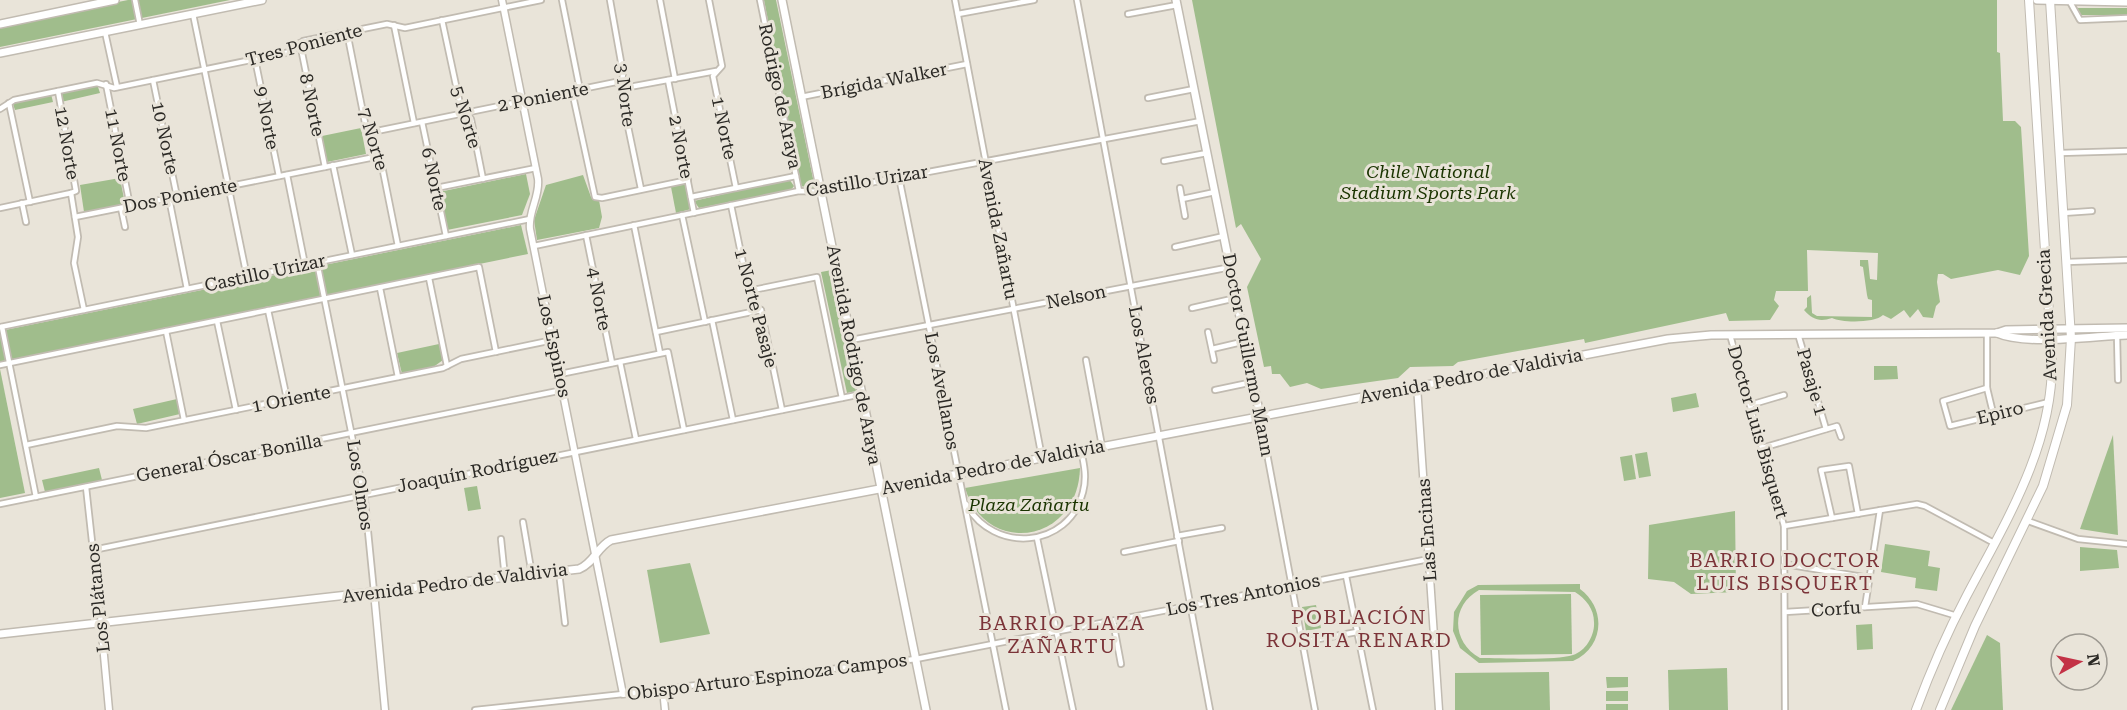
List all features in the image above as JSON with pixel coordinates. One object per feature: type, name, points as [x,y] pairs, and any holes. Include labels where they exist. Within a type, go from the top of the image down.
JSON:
[{"type":"main road","points":[[0,24],[115,0]]},
{"type":"main road","points":[[0,53],[262,0]]},
{"type":"main road","name":"Avenida Rodrigo de Araya","points":[[782,0],[926,710]]},
{"type":"main road","name":"Avenida Grecia","points":[[1916,710],[1957,616],[2034,459],[2050,401],[2052,371],[2029,0]]},
{"type":"main road","points":[[2037,0],[2127,2]]},
{"type":"main road","name":"Avenida Grecia","points":[[1940,710],[1975,626],[2028,521],[2049,472],[2063,421],[2069,384],[2070,334],[2050,1]]},
{"type":"main road","name":"Doctor Guillermo Mann","points":[[1177,2],[1260,416]]},
{"type":"main road","name":"Avenida Pedro de Valdivia","points":[[2070,334],[2127,328]]},
{"type":"main road","name":"Avenida Pedro de Valdivia","points":[[0,634],[582,568],[610,540],[1668,339],[1730,334],[1997,333],[2006,337],[2050,334],[2127,335]]},
{"type":"street","points":[[135,0],[140,25]]},
{"type":"street","name":"Los Espinos","points":[[502,0],[539,189],[530,219],[534,246],[623,694]]},
{"type":"street","name":"Tres Poniente","points":[[0,109],[14,100],[97,83],[117,87],[290,52],[300,43],[346,32],[394,25],[405,28],[541,0]]},
{"type":"street","points":[[562,0],[580,90]]},
{"type":"street","name":"3 Norte","points":[[610,0],[623,73],[622,85],[641,189]]},
{"type":"street","points":[[660,0],[675,79]]},
{"type":"street","name":"1 Norte","points":[[709,0],[722,66],[714,76],[736,188]]},
{"type":"street","name":"Rodrigo de Araya","points":[[760,0],[799,191]]},
{"type":"street","name":"Avenida Zañartu","points":[[955,0],[1042,458]]},
{"type":"street","points":[[958,14],[1034,0]]},
{"type":"street","name":"Los Alerces","points":[[1077,0],[1210,709]]},
{"type":"street","points":[[1128,14],[1177,2]]},
{"type":"street","points":[[2070,2],[2080,20],[2127,18]]},
{"type":"street","points":[[193,14],[247,277]]},
{"type":"street","name":"5 Norte","points":[[442,20],[460,104],[471,119],[483,179]]},
{"type":"street","name":"6 Norte","points":[[394,25],[414,123]]},
{"type":"street","name":"11 Norte","points":[[105,32],[117,87]]},
{"type":"street","name":"7 Norte","points":[[346,32],[367,133],[380,156],[398,246]]},
{"type":"street","name":"8 Norte","points":[[300,43],[325,167]]},
{"type":"street","name":"9 Norte","points":[[255,59],[279,176]]},
{"type":"street","name":"Brígida Walker","points":[[801,96],[967,64]]},
{"type":"street","name":"2 Poniente","points":[[367,133],[616,82],[624,88],[716,71]]},
{"type":"street","name":"10 Norte","points":[[153,80],[177,197]]},
{"type":"street","name":"2 Norte","points":[[668,80],[694,213]]},
{"type":"street","name":"11 Norte","points":[[106,84],[130,206]]},
{"type":"street","points":[[1148,98],[1194,89]]},
{"type":"street","name":"12 Norte","points":[[58,91],[76,191],[71,193]]},
{"type":"street","points":[[572,91],[595,197],[687,180]]},
{"type":"street","points":[[9,104],[30,201]]},
{"type":"street","name":"Castillo Urizar","points":[[534,246],[799,191],[821,192],[1201,121]]},
{"type":"street","name":"6 Norte","points":[[422,122],[446,236]]},
{"type":"street","points":[[2060,153],[2127,151]]},
{"type":"street","points":[[1164,161],[1207,153]]},
{"type":"street","name":"Dos Poniente","points":[[75,217],[380,156]]},
{"type":"street","points":[[333,165],[352,255]]},
{"type":"street","points":[[436,188],[536,168]]},
{"type":"street","points":[[287,175],[305,265]]},
{"type":"street","name":"Castillo Urizar","points":[[691,197],[796,176]]},
{"type":"street","name":"Los Avellanos","points":[[899,177],[1006,710]]},
{"type":"street","points":[[1180,188],[1185,216]]},
{"type":"street","points":[[1182,199],[1215,192]]},
{"type":"street","points":[[0,208],[71,193],[78,241],[74,253],[75,263],[84,310]]},
{"type":"street","name":"10 Norte","points":[[168,198],[187,289]]},
{"type":"street","points":[[22,203],[26,222]]},
{"type":"street","name":"1 Norte Pasaje","points":[[731,205],[748,291],[751,302],[761,310],[782,410]]},
{"type":"street","points":[[121,208],[125,227]]},
{"type":"street","points":[[2063,213],[2092,211]]},
{"type":"street","points":[[682,215],[705,322]]},
{"type":"street","name":"Castillo Urizar","points":[[1,327],[530,219]]},
{"type":"street","points":[[634,225],[660,353]]},
{"type":"street","name":"4 Norte","points":[[586,235],[612,363]]},
{"type":"street","points":[[1175,246],[1224,236]]},
{"type":"street","points":[[2066,262],[2127,260]]},
{"type":"street","name":"Los Olmos","points":[[317,262],[363,495],[385,710]]},
{"type":"street","name":"Castillo Urizar","points":[[0,365],[479,267],[496,352]]},
{"type":"street","name":"Nelson","points":[[851,340],[1231,267]]},
{"type":"street","points":[[748,291],[817,277],[842,398]]},
{"type":"street","points":[[429,278],[447,366]]},
{"type":"street","points":[[380,288],[398,377]]},
{"type":"street","points":[[1192,308],[1237,298]]},
{"type":"street","points":[[268,310],[287,399]]},
{"type":"street","points":[[656,332],[761,310]]},
{"type":"street","points":[[712,320],[733,420]]},
{"type":"street","points":[[217,321],[236,410]]},
{"type":"street","points":[[1,327],[36,497]]},
{"type":"street","points":[[166,331],[184,420]]},
{"type":"street","points":[[1208,332],[1214,360]]},
{"type":"street","points":[[1987,333],[1987,388],[1993,413]]},
{"type":"street","name":"Doctor Luis Bisquert","points":[[1730,334],[1784,526],[1785,710]]},
{"type":"street","name":"Pasaje 1","points":[[1798,334],[1826,429]]},
{"type":"street","points":[[2117,335],[2118,380]]},
{"type":"street","name":"1 Oriente","points":[[26,445],[117,426],[143,428],[236,410],[398,377],[447,366],[458,360],[553,340]]},
{"type":"street","points":[[1212,349],[1246,341]]},
{"type":"street","points":[[560,374],[668,352],[684,430]]},
{"type":"street","points":[[1086,360],[1102,446]]},
{"type":"street","points":[[620,362],[636,439]]},
{"type":"street","points":[[1215,390],[1254,381]]},
{"type":"street","name":"Las Encinas","points":[[1417,386],[1439,710]]},
{"type":"street","name":"Epiro","points":[[1987,388],[1943,401],[1950,426],[1993,413],[2050,401]]},
{"type":"street","name":"General Óscar Bonilla","points":[[0,504],[563,390]]},
{"type":"street","name":"Joaquín Rodríguez","points":[[93,550],[862,394]]},
{"type":"street","points":[[1750,405],[1784,395]]},
{"type":"street","name":"Doctor Guillermo Mann","points":[[1260,416],[1315,710]]},
{"type":"street","name":"Pasaje 1","points":[[1762,448],[1837,426],[1841,437]]},
{"type":"street","points":[[962,493],[971,513],[991,531],[1011,538],[1037,538],[1062,526],[1079,503],[1085,481],[1081,450]]},
{"type":"street","points":[[1832,518],[1821,470],[1849,466],[1858,513]]},
{"type":"street","name":"Los Plátanos","points":[[86,487],[109,710]]},
{"type":"street","points":[[1784,526],[1917,504],[1925,506],[1994,543]]},
{"type":"street","points":[[1865,607],[1880,510]]},
{"type":"street","points":[[2028,521],[2078,538],[2127,544]]},
{"type":"street","points":[[523,522],[532,575]]},
{"type":"street","points":[[1124,552],[1222,528]]},
{"type":"street","points":[[1037,538],[1073,710]]},
{"type":"street","points":[[501,539],[505,578]]},
{"type":"street","name":"Los Tres Antonios","points":[[916,659],[1429,559]]},
{"type":"street","points":[[1785,564],[1869,578]]},
{"type":"street","points":[[559,572],[565,623]]},
{"type":"street","points":[[1346,576],[1373,710]]},
{"type":"street","name":"Corfu","points":[[1785,612],[1917,604],[1957,616]]},
{"type":"street","points":[[1113,621],[1121,664]]},
{"type":"street","points":[[1302,642],[1357,632]]},
{"type":"street","name":"Obispo Arturo Espinoza Campos","points":[[475,710],[916,659]]},
{"type":"street","points":[[663,689],[665,710]]},
{"type":"street","points":[[1201,710],[1210,709]]},
{"type":"green space","points":[[128,0],[230,0],[0,47],[0,26]]},
{"type":"green space","points":[[764,0],[776,0],[815,188],[800,186]]},
{"type":"green space","name":"Chile National Stadium Sports Park","points":[[1192,0],[1997,0],[1997,52],[2000,53],[2003,121],[2015,121],[2021,127],[2029,256],[2020,275],[1998,270],[1951,279],[1938,274],[1940,302],[1936,306],[1933,318],[1923,317],[1918,309],[1910,318],[1904,310],[1891,319],[1883,315],[1873,320],[1850,321],[1832,318],[1820,320],[1810,316],[1804,310],[1807,307],[1807,298],[1811,295],[1812,313],[1817,316],[1872,317],[1872,300],[1868,299],[1860,260],[1868,260],[1870,279],[1877,280],[1878,253],[1807,250],[1808,291],[1776,291],[1774,300],[1779,306],[1770,320],[1729,321],[1726,313],[1585,343],[1584,339],[1458,362],[1453,366],[1410,367],[1398,378],[1321,389],[1307,383],[1290,387],[1280,374],[1272,374],[1271,366],[1264,367],[1247,287],[1261,259],[1241,224],[1236,228]]},
{"type":"green space","points":[[2078,8],[2127,8],[2127,15],[2078,15]]},
{"type":"green space","points":[[98,87],[100,93],[61,102],[59,93]]},
{"type":"green space","points":[[51,94],[53,102],[15,110],[13,104],[16,101]]},
{"type":"green space","points":[[361,128],[366,154],[327,162],[322,136]]},
{"type":"green space","points":[[526,174],[530,194],[522,215],[447,230],[439,192]]},
{"type":"green space","points":[[583,175],[591,197],[599,200],[602,217],[599,228],[537,240],[534,220],[546,185]]},
{"type":"green space","points":[[120,178],[124,199],[120,206],[84,212],[80,185]]},
{"type":"green space","points":[[789,179],[794,186],[791,190],[699,208],[694,201]]},
{"type":"green space","points":[[687,184],[691,209],[676,213],[671,187]]},
{"type":"green space","points":[[521,225],[528,254],[0,362],[0,331]]},
{"type":"green space","points":[[832,270],[856,391],[847,393],[821,272]]},
{"type":"green space","points":[[439,344],[443,360],[432,368],[402,374],[397,353]]},
{"type":"green space","points":[[1874,366],[1897,366],[1898,379],[1874,380]]},
{"type":"green space","points":[[0,369],[25,493],[0,498]]},
{"type":"green space","points":[[1696,393],[1699,407],[1673,412],[1671,398]]},
{"type":"green space","points":[[177,399],[180,414],[137,424],[133,409]]},
{"type":"green space","points":[[2113,435],[2118,535],[2080,529]]},
{"type":"green space","points":[[1647,452],[1651,476],[1639,478],[1635,454]]},
{"type":"green space","points":[[1632,455],[1636,479],[1624,481],[1620,457]]},
{"type":"green space","points":[[99,468],[102,480],[45,492],[42,480]]},
{"type":"green space","name":"Plaza Zañartu","points":[[1080,468],[1075,494],[1064,513],[1048,526],[1030,532],[1010,532],[992,525],[976,510],[965,488]]},
{"type":"green space","points":[[477,486],[481,509],[468,511],[464,488]]},
{"type":"green space","points":[[1735,511],[1736,592],[1691,594],[1674,582],[1648,579],[1649,525]]},
{"type":"green space","points":[[1885,544],[1930,551],[1928,566],[1940,568],[1937,591],[1915,588],[1916,578],[1881,572]]},
{"type":"green space","points":[[2080,547],[2117,550],[2119,568],[2080,571]]},
{"type":"green space","points":[[690,563],[710,634],[660,643],[647,570]]},
{"type":"green space","points":[[1580,584],[1580,589],[1595,607],[1598,617],[1596,637],[1591,647],[1573,661],[1479,663],[1460,648],[1453,631],[1454,612],[1467,591],[1478,585]],"holes":[[[1479,590],[1575,592],[1586,601],[1591,609],[1594,627],[1586,646],[1573,655],[1541,659],[1480,658],[1464,643],[1460,634],[1458,624],[1463,605]]]},
{"type":"green space","points":[[1571,594],[1572,654],[1481,655],[1480,595]]},
{"type":"green space","points":[[1316,605],[1321,628],[1306,631],[1302,607]]},
{"type":"green space","points":[[1872,624],[1873,649],[1857,650],[1856,625]]},
{"type":"green space","points":[[1987,635],[2000,643],[2003,710],[1951,710]]},
{"type":"green space","points":[[1727,668],[1728,710],[1669,710],[1668,670]]},
{"type":"green space","points":[[1549,672],[1550,710],[1455,710],[1455,673]]},
{"type":"green space","points":[[1606,677],[1628,677],[1628,687],[1607,688]]},
{"type":"green space","points":[[1606,691],[1628,691],[1628,701],[1606,701]]},
{"type":"green space","points":[[1606,704],[1628,704],[1628,710],[1606,710]]},
{"type":"district","name":"BARRIO DOCTOR LUIS BISQUERT","points":[[1785,572]]},
{"type":"district","name":"POBLACIÓN ROSITA RENARD","points":[[1359,628]]},
{"type":"district","name":"BARRIO PLAZA ZAÑARTU","points":[[1062,634]]}]
